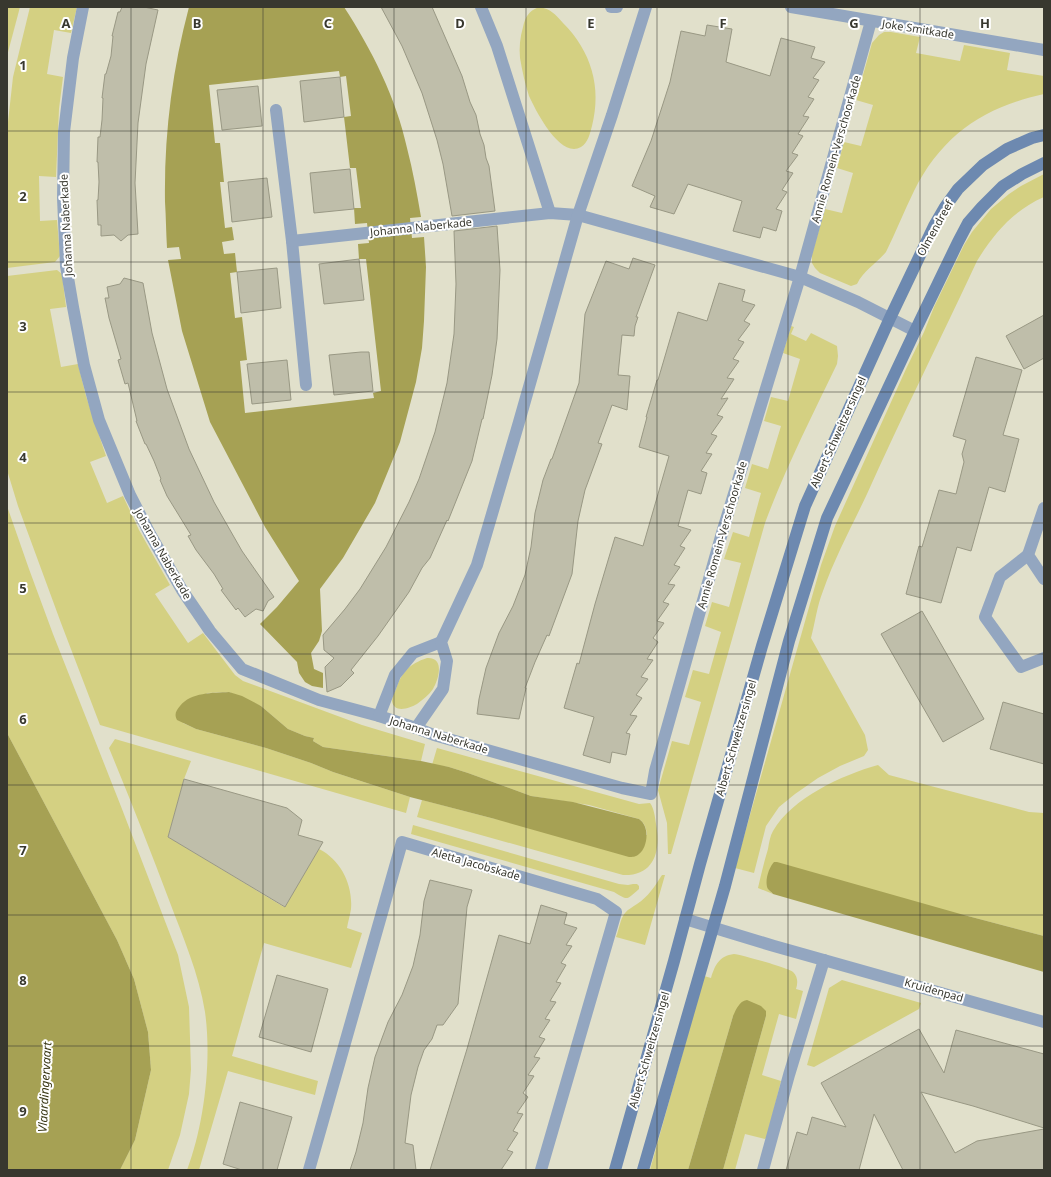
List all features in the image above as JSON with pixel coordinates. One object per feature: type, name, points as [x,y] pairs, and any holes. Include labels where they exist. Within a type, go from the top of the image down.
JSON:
[{"type":"street","name":"Johanna Naberkade","points":[[83,7],[73,58],[64,132],[63,198],[66,266],[84,365],[99,420],[130,495],[182,590],[210,631],[242,669],[319,700],[379,716],[434,735],[529,762],[622,788],[651,794]]},
{"type":"street","points":[[481,7],[497,46],[550,213]]},
{"type":"street","points":[[611,7],[616,7]]},
{"type":"street","points":[[416,728],[443,689],[447,661],[441,642],[477,565],[578,215],[612,115],[646,7]]},
{"type":"street","name":"Joke Smitkade","points":[[791,7],[1044,50]]},
{"type":"street","name":"Annie Romein-Verschoorkade","points":[[651,794],[654,772],[722,533],[800,277],[871,21]]},
{"type":"street","points":[[276,110],[292,240],[306,385]]},
{"type":"street","name":"Olmendreef","points":[[890,318],[934,226],[958,189],[983,165],[1007,149],[1032,138],[1044,135]]},
{"type":"street","points":[[643,1170],[725,886],[788,641],[827,518],[915,331],[968,224],[982,207],[1003,186],[1044,163]]},
{"type":"street","name":"Johanna Naberkade","points":[[292,240],[550,213],[578,215]]},
{"type":"street","points":[[578,215],[800,277],[846,296],[915,331]]},
{"type":"street","name":"Albert Schweitzersingel","points":[[615,1170],[762,646],[805,506],[890,318]]},
{"type":"street","points":[[1044,508],[1028,555],[1000,577],[985,617],[1021,667],[1044,658]]},
{"type":"street","points":[[1028,555],[1044,579]]},
{"type":"street","points":[[379,716],[395,675],[413,653],[441,642]]},
{"type":"street","name":"Aletta Jacobskade","points":[[309,1170],[402,842],[597,899],[616,912],[541,1170]]},
{"type":"street","name":"Kruidenpad","points":[[685,919],[767,944],[1044,1022]]},
{"type":"street","points":[[763,1170],[789,1075],[824,960]]},
{"type":"shaded area","points":[[7,7],[20,7],[7,56]]},
{"type":"shaded area","points":[[30,7],[77,7],[71,33],[54,30],[47,74],[63,77],[59,109],[56,177],[39,176],[40,221],[57,220],[60,256],[55,262],[7,268],[7,131],[13,77]]},
{"type":"shaded area","points":[[539,7],[552,12],[573,34],[581,45],[592,70],[596,97],[595,112],[588,138],[581,147],[573,149],[565,146],[557,140],[543,122],[529,96],[520,58],[520,39],[526,18],[532,11]]},
{"type":"shaded area","points":[[884,32],[920,37],[916,53],[960,61],[964,45],[1010,53],[1007,70],[1044,76],[1044,94],[1002,107],[967,126],[952,139],[925,171],[910,199],[886,252],[863,275],[857,284],[851,286],[820,273],[812,263],[812,254],[825,209],[842,213],[853,173],[837,168],[844,142],[861,146],[873,105],[856,100],[872,43]]},
{"type":"shaded area","points":[[1044,174],[1044,197],[1033,202],[1006,223],[990,241],[977,261],[838,554],[821,597],[811,638],[865,735],[868,750],[864,756],[840,766],[818,778],[779,807],[766,826],[754,873],[735,868],[821,565],[835,526],[934,307],[964,245],[972,232],[991,209],[1021,186]]},
{"type":"shaded area","points":[[57,270],[62,274],[66,307],[50,309],[61,367],[78,364],[86,396],[106,456],[90,462],[107,503],[123,496],[139,530],[170,585],[155,594],[188,643],[203,633],[235,675],[243,681],[362,725],[425,744],[421,761],[323,747],[313,741],[314,738],[288,729],[261,706],[229,692],[207,693],[183,723],[196,729],[266,748],[410,797],[406,813],[100,725],[18,506],[7,470],[7,276]]},
{"type":"shaded area","points":[[791,326],[794,327],[791,334],[806,341],[811,333],[837,346],[837,364],[790,463],[765,523],[671,854],[668,854],[667,823],[658,790],[672,741],[689,745],[701,702],[685,697],[693,670],[709,674],[721,632],[705,626],[712,602],[729,607],[741,563],[724,559],[733,532],[749,537],[761,493],[745,488],[752,464],[768,469],[781,426],[764,421],[771,397],[788,401],[800,359],[783,353]]},
{"type":"shaded area","points":[[7,506],[53,634],[178,955],[189,1007],[191,1069],[189,1094],[180,1135],[168,1170],[120,1170],[135,1140],[151,1070],[148,1032],[134,979],[117,940],[7,733]]},
{"type":"shaded area","points":[[427,658],[436,661],[439,669],[437,680],[433,689],[426,697],[414,706],[403,709],[396,708],[393,705],[392,698],[404,673],[415,663]]},
{"type":"shaded area","points":[[115,739],[191,761],[184,779],[168,837],[284,907],[319,849],[334,860],[348,882],[351,909],[347,928],[362,933],[351,968],[264,943],[232,1056],[318,1081],[315,1095],[228,1071],[199,1170],[187,1170],[198,1133],[205,1092],[208,1051],[205,1012],[195,970],[185,942],[109,748]]},
{"type":"shaded area","points":[[437,748],[639,804],[650,803],[654,813],[657,834],[656,852],[653,860],[649,866],[642,871],[634,874],[623,875],[417,817],[422,800],[495,819],[647,835],[643,822],[639,819],[589,805],[531,796],[449,767],[432,765]]},
{"type":"shaded area","points":[[878,765],[889,775],[1029,812],[1044,813],[1044,936],[964,915],[768,889],[773,894],[758,888],[771,835],[781,819],[792,808],[819,789],[849,775]]},
{"type":"shaded area","points":[[413,825],[619,884],[637,884],[639,889],[629,897],[625,898],[614,892],[411,834]]},
{"type":"shaded area","points":[[662,875],[665,875],[645,945],[616,937],[623,915],[648,895]]},
{"type":"shaded area","points":[[734,954],[790,970],[797,978],[796,989],[803,991],[796,1019],[779,1014],[762,1075],[781,1081],[767,1137],[765,1139],[745,1134],[735,1170],[723,1170],[766,1016],[733,1016],[688,1170],[650,1170],[704,976],[711,978],[718,962],[729,955]]},
{"type":"shaded area","points":[[842,980],[921,1003],[919,1009],[814,1067],[807,1065],[829,988]]},
{"type":"water","points":[[189,7],[344,7],[364,40],[390,93],[402,129],[413,174],[421,217],[410,218],[412,238],[424,237],[426,267],[422,348],[416,382],[400,442],[375,503],[343,558],[320,589],[322,631],[319,641],[311,653],[314,669],[323,673],[323,688],[312,686],[305,682],[299,673],[297,662],[260,624],[299,581],[265,527],[210,422],[182,331],[168,260],[181,259],[179,247],[167,248],[165,177],[170,103],[183,31]],"holes":[[[339,71],[340,77],[346,76],[351,116],[344,117],[350,168],[356,168],[361,208],[354,208],[355,224],[367,223],[369,243],[358,244],[359,259],[366,259],[381,391],[373,393],[374,398],[245,413],[240,361],[247,360],[242,317],[235,318],[230,273],[237,272],[235,253],[224,254],[222,242],[234,240],[232,227],[225,228],[220,182],[224,182],[220,143],[215,143],[209,85]]]},
{"type":"water","points":[[229,692],[242,696],[261,706],[288,729],[314,738],[313,741],[323,747],[421,761],[449,767],[531,796],[573,802],[639,819],[645,826],[646,842],[642,851],[638,855],[629,857],[495,819],[410,797],[266,748],[196,729],[177,720],[177,709],[190,698],[209,693]]},
{"type":"water","name":"Vlaardingervaart","points":[[7,733],[117,940],[134,979],[148,1032],[151,1070],[135,1140],[120,1170],[7,1170]]},
{"type":"water","points":[[774,862],[1044,936],[1044,972],[773,894],[768,889],[767,879]]},
{"type":"water","points":[[747,1000],[761,1006],[766,1011],[766,1016],[723,1170],[688,1170],[733,1016],[740,1004]]},
{"type":"building","points":[[122,7],[144,7],[158,10],[146,64],[138,123],[135,183],[138,234],[128,235],[121,241],[114,235],[101,236],[101,225],[98,225],[97,200],[99,182],[97,162],[98,137],[100,137],[102,120],[102,98],[105,74],[111,56],[112,36],[118,12],[120,12]]},
{"type":"building","points":[[381,7],[432,7],[462,76],[470,102],[476,115],[489,166],[495,211],[452,216],[443,164],[422,93],[402,46]]},
{"type":"building","points":[[707,25],[732,29],[726,62],[770,76],[781,38],[815,47],[811,58],[825,62],[813,78],[819,80],[808,97],[814,99],[803,116],[809,117],[798,134],[803,136],[792,153],[798,155],[786,171],[793,173],[782,190],[787,192],[776,209],[782,211],[776,231],[763,227],[760,238],[733,231],[742,201],[688,184],[674,214],[650,207],[655,196],[632,186],[651,141],[670,82],[681,31],[705,36]]},
{"type":"building","points":[[340,77],[344,117],[304,122],[300,81]]},
{"type":"building","points":[[258,86],[262,126],[222,130],[217,90]]},
{"type":"building","points":[[350,169],[354,209],[314,213],[310,173]]},
{"type":"building","points":[[267,178],[272,217],[232,222],[228,182]]},
{"type":"building","points":[[497,226],[500,270],[497,339],[492,375],[483,419],[472,461],[448,521],[447,520],[430,558],[422,568],[409,592],[378,636],[351,670],[354,673],[341,686],[327,692],[325,667],[334,658],[324,650],[323,635],[360,589],[386,547],[419,479],[435,432],[447,383],[454,334],[456,284],[454,231]]},
{"type":"building","points":[[633,258],[655,265],[636,317],[638,317],[634,336],[622,335],[618,375],[630,376],[627,410],[612,405],[598,443],[602,444],[585,490],[578,521],[572,574],[549,636],[547,635],[525,688],[519,719],[477,714],[486,668],[499,633],[513,606],[525,575],[531,547],[535,513],[543,480],[579,383],[585,314],[606,261],[629,269]]},
{"type":"building","points":[[359,259],[364,300],[324,304],[319,264]]},
{"type":"building","points":[[277,268],[281,308],[241,313],[237,272]]},
{"type":"building","points":[[124,278],[143,283],[152,333],[167,389],[189,449],[214,502],[242,551],[274,597],[268,601],[263,611],[256,609],[245,617],[238,608],[236,610],[221,590],[223,589],[214,574],[196,550],[188,536],[191,535],[167,496],[160,480],[161,479],[154,461],[145,444],[136,421],[128,383],[125,384],[118,360],[121,359],[109,318],[105,298],[109,298],[107,287],[120,284]]},
{"type":"building","points":[[719,283],[745,290],[742,301],[755,305],[744,321],[750,324],[738,340],[744,342],[733,359],[739,361],[727,378],[734,379],[721,399],[728,398],[717,415],[723,417],[711,434],[717,436],[706,453],[712,454],[701,471],[707,473],[701,494],[688,490],[678,526],[691,530],[680,546],[685,548],[674,565],[680,567],[668,584],[675,585],[663,602],[669,604],[657,621],[664,623],[653,638],[658,642],[647,659],[653,660],[641,677],[648,679],[636,695],[642,698],[630,715],[637,716],[626,733],[630,734],[626,755],[612,752],[610,763],[583,755],[594,717],[564,708],[577,663],[579,664],[615,537],[643,546],[669,456],[639,447],[646,417],[678,312],[707,321]]},
{"type":"building","points":[[1044,315],[1044,358],[1024,369],[1006,336]]},
{"type":"building","points":[[369,352],[373,391],[334,395],[329,355]]},
{"type":"building","points":[[976,357],[1022,370],[1003,435],[1019,439],[1005,492],[989,487],[971,551],[957,547],[941,603],[906,594],[919,546],[922,547],[939,490],[956,494],[964,462],[962,454],[966,440],[953,436]]},
{"type":"building","points":[[287,360],[291,400],[252,404],[247,364]]},
{"type":"building","points":[[922,611],[984,719],[943,742],[881,634]]},
{"type":"building","points":[[1003,702],[1044,714],[1044,764],[990,749]]},
{"type":"building","points":[[184,779],[287,808],[302,820],[298,835],[323,842],[285,907],[168,837]]},
{"type":"building","points":[[430,880],[472,890],[467,907],[458,1004],[443,1025],[437,1025],[432,1039],[424,1050],[411,1095],[405,1143],[413,1145],[416,1170],[350,1170],[363,1123],[368,1088],[375,1057],[388,1022],[402,995],[413,966],[420,935],[424,901]]},
{"type":"building","points":[[541,905],[567,913],[564,924],[577,928],[566,945],[572,946],[561,963],[566,965],[556,982],[561,983],[550,1001],[556,1002],[545,1019],[550,1020],[539,1037],[545,1039],[534,1057],[540,1058],[528,1075],[534,1076],[523,1093],[528,1097],[517,1113],[523,1114],[513,1131],[518,1133],[507,1150],[513,1152],[501,1170],[430,1170],[467,1049],[499,935],[530,944]]},
{"type":"building","points":[[277,975],[328,989],[311,1052],[259,1037]]},
{"type":"building","points":[[919,1029],[944,1073],[956,1030],[1044,1054],[1044,1128],[921,1092],[955,1153],[977,1141],[1044,1129],[1044,1170],[903,1170],[874,1114],[859,1170],[786,1170],[797,1132],[807,1135],[812,1117],[846,1127],[821,1083]]},
{"type":"building","points":[[240,1102],[292,1117],[277,1170],[242,1170],[223,1164]]}]
